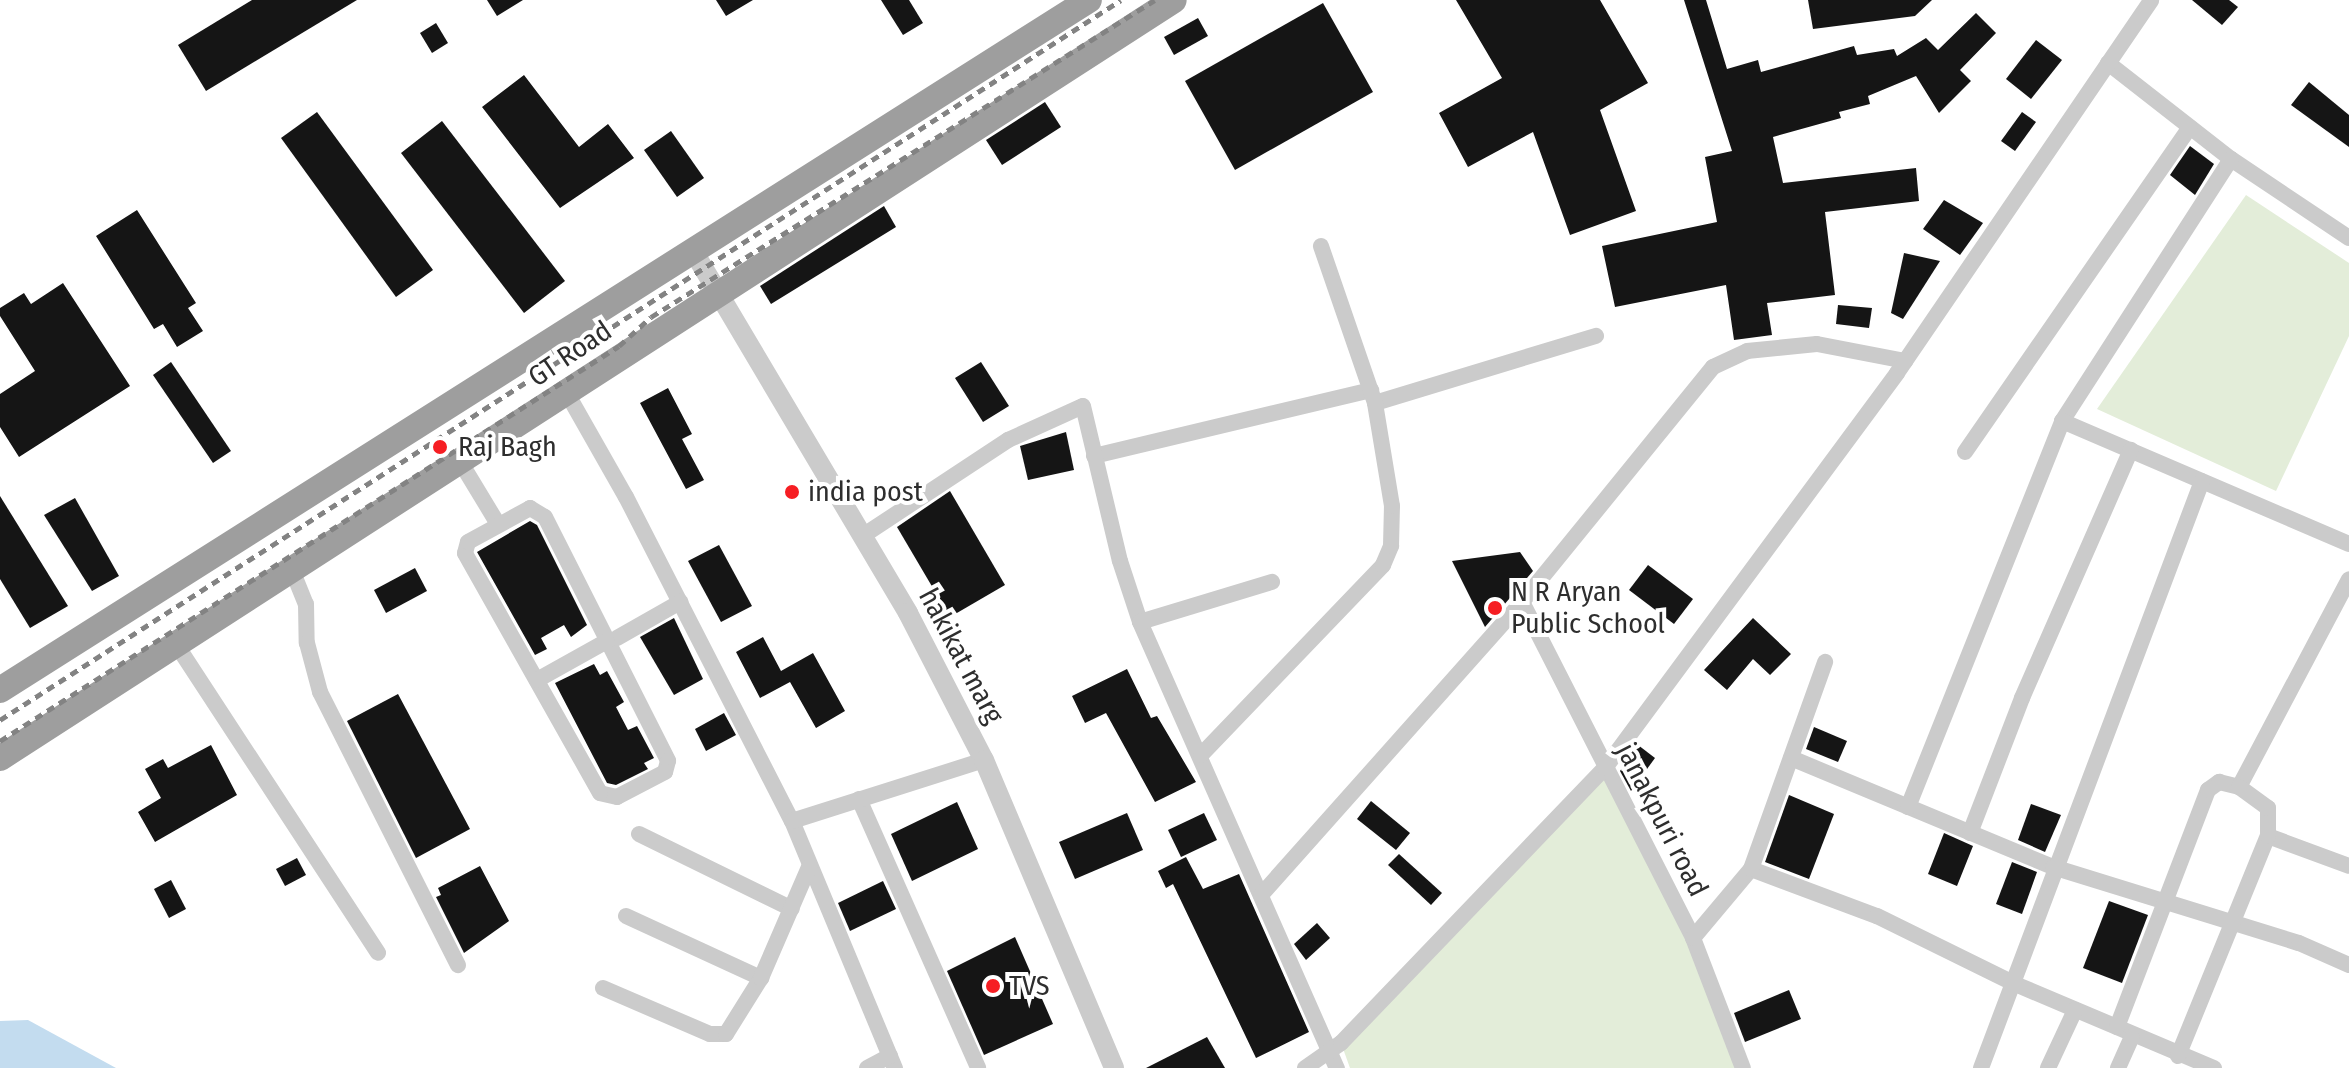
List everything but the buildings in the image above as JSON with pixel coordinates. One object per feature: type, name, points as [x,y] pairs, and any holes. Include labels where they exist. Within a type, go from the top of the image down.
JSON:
[{"type":"highway","name":"GT Road","points":[[0,690],[695,254],[1089,0]]},
{"type":"highway","name":"GT Road","points":[[0,758],[568,395],[718,291],[1174,0]]},
{"type":"highway","points":[[1009,52],[1034,87]]},
{"type":"street","points":[[1305,1068],[1331,1051],[1605,768],[1905,361],[2151,0]]},
{"type":"street","points":[[2108,63],[2231,159],[2349,238]]},
{"type":"street","points":[[1965,452],[2190,127]]},
{"type":"street","points":[[1908,807],[2062,421],[2231,159]]},
{"type":"street","points":[[1201,755],[1383,565],[1394,527],[1373,396],[1321,246]]},
{"type":"street","name":"hakikat marg","points":[[695,254],[864,535],[984,760],[1114,1068]]},
{"type":"street","points":[[1094,456],[1373,396],[1596,336]]},
{"type":"street","points":[[1261,895],[1522,602],[1698,380],[1729,355],[1817,344],[1905,361]]},
{"type":"street","points":[[568,395],[680,602],[792,821],[892,1062],[867,1068]]},
{"type":"street","points":[[864,535],[1008,440],[1083,406],[1140,622],[1337,1068]]},
{"type":"street","points":[[2062,421],[2349,544]]},
{"type":"street","points":[[1970,833],[2022,698],[2131,450]]},
{"type":"street","points":[[461,463],[498,524]]},
{"type":"street","points":[[1981,1068],[2015,984],[2053,867],[2202,481]]},
{"type":"street","points":[[530,508],[545,517],[612,639],[668,761],[665,772],[617,797],[600,793],[465,553],[468,542],[498,524],[530,508]]},
{"type":"street","points":[[292,570],[306,604],[307,643],[320,692],[458,965]]},
{"type":"street","points":[[2239,787],[2349,579]]},
{"type":"street","points":[[1140,622],[1272,582]]},
{"type":"street","points":[[537,680],[680,602]]},
{"type":"street","name":"janakpuri road","points":[[1522,602],[1693,938],[1743,1068]]},
{"type":"street","points":[[176,644],[378,953]]},
{"type":"street","points":[[1693,938],[1751,869],[1825,662]]},
{"type":"street","points":[[1791,758],[2053,867],[2233,922],[2349,965]]},
{"type":"street","points":[[792,821],[984,760]]},
{"type":"street","points":[[2117,1027],[2169,902],[2208,790],[2219,782],[2239,787],[2268,808],[2268,836],[2178,1056]]},
{"type":"street","points":[[859,799],[978,1068]]},
{"type":"street","points":[[639,834],[792,909]]},
{"type":"street","points":[[2268,836],[2349,866]]},
{"type":"street","points":[[603,988],[719,1035],[726,1034],[761,978],[809,867]]},
{"type":"street","points":[[1751,869],[1877,916],[2015,984],[2117,1027],[2132,1037],[2214,1068]]},
{"type":"street","points":[[626,916],[761,978]]},
{"type":"street","points":[[2048,1068],[2075,1010]]},
{"type":"street","points":[[2118,1068],[2132,1037]]},
{"type":"green space","points":[[2246,195],[2349,263],[2349,336],[2276,491],[2097,409]]},
{"type":"green space","points":[[1605,768],[1693,938],[1743,1068],[1350,1068],[1341,1043]]},
{"type":"water","points":[[28,1020],[116,1068],[0,1068],[0,1021]]},
{"type":"railway","points":[[0,720],[1121,0]]},
{"type":"railway","points":[[0,741],[619,346],[651,317],[1155,0]]},
{"type":"place","name":"Raj Bagh","points":[[440,447]]},
{"type":"place","name":"india post","points":[[792,492]]},
{"type":"place","name":"N R Aryan Public School","points":[[1495,608]]},
{"type":"place","name":"TVS","points":[[993,986]]}]
